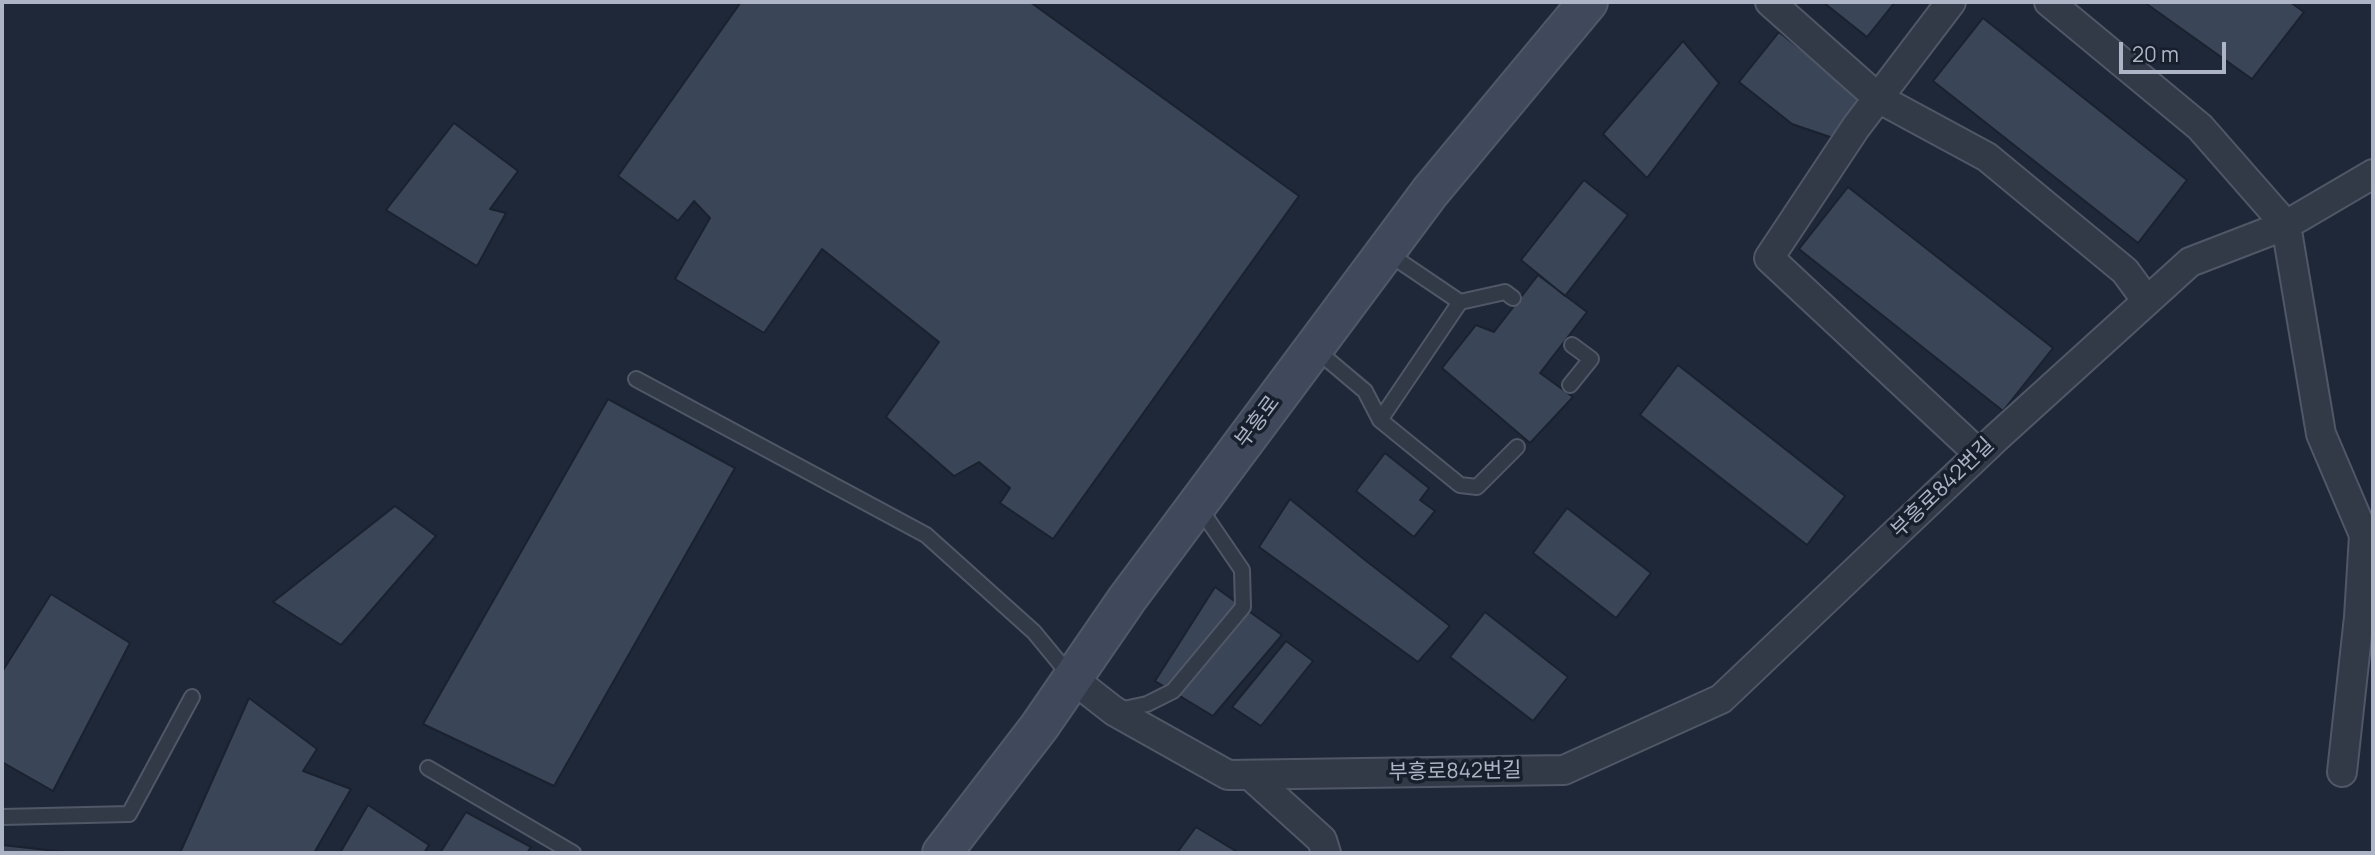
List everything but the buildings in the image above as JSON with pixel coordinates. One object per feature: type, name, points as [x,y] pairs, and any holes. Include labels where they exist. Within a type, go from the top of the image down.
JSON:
[{"type":"main road","name":"부흥로","points":[[942,853],[1073,679],[1127,599],[1385,251],[1430,192],[1588,2]]},
{"type":"street","points":[[1770,2],[1878,98],[1987,157],[2124,271],[2147,301]]},
{"type":"street","points":[[1951,2],[1878,98],[1769,258],[1979,454]]},
{"type":"street","points":[[2049,2],[2200,127],[2286,225],[2321,434],[2364,535],[2359,617],[2342,772]]},
{"type":"street","name":"부흥로842번길","points":[[1073,679],[1114,711],[1228,775],[1357,775],[1564,769],[1721,699],[1979,454],[2190,262],[2286,225],[2373,174]]},
{"type":"street","points":[[1250,775],[1322,840],[1326,853]]},
{"type":"lane","points":[[1385,251],[1460,302]]},
{"type":"lane","points":[[1380,420],[1460,302],[1505,292],[1513,298]]},
{"type":"lane","points":[[1570,386],[1591,359],[1572,345]]},
{"type":"lane","points":[[1314,348],[1365,391],[1380,420],[1460,485],[1477,488],[1517,447]]},
{"type":"lane","points":[[636,379],[926,535],[1034,632],[1073,679]]},
{"type":"lane","points":[[1114,711],[1147,704],[1173,691],[1243,607],[1242,570],[1197,505]]},
{"type":"lane","points":[[2,817],[130,814],[192,697]]},
{"type":"lane","points":[[428,768],[573,853]]}]
